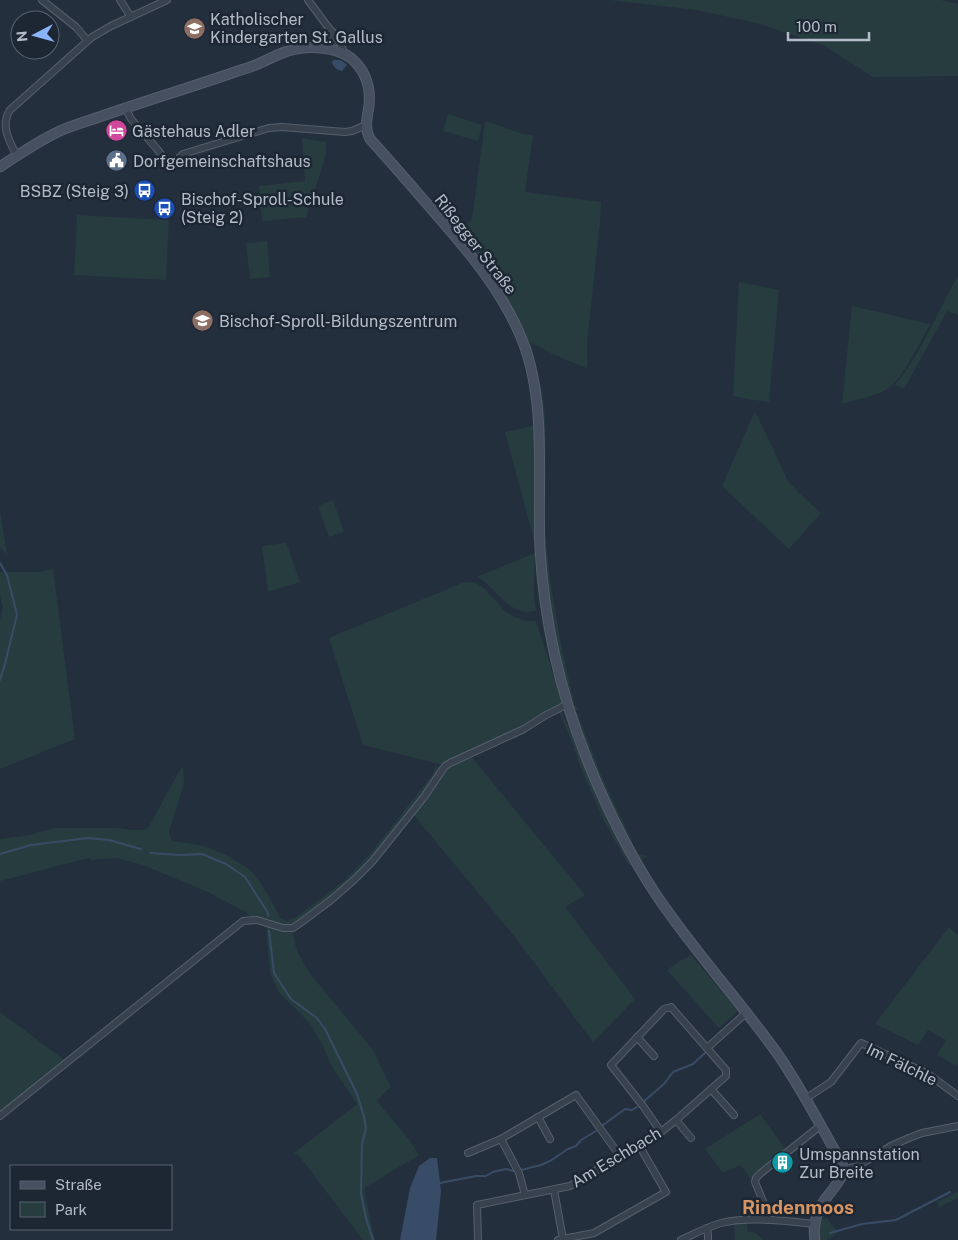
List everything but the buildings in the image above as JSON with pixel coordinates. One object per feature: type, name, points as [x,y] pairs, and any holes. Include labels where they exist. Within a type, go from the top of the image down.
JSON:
[{"type":"street","points":[[42,0],[76,27],[87,40]]},
{"type":"street","points":[[120,0],[131,17]]},
{"type":"street","points":[[17,156],[6,135],[2,119],[6,114],[87,40],[111,26],[167,0]]},
{"type":"street","points":[[308,0],[342,46],[342,53]]},
{"type":"street","points":[[324,48],[333,32]]},
{"type":"street","points":[[0,167],[63,129],[125,107],[236,72],[285,52],[303,48],[324,48],[349,57],[359,67],[369,85],[370,96],[366,125],[352,131],[269,128],[183,154],[170,166],[131,119],[125,107]]},
{"type":"street","name":"Rißegger Straße","points":[[366,125],[370,139],[453,234],[489,280],[506,306],[522,340],[534,384],[539,424],[539,516],[544,592],[550,637],[568,704],[586,758],[605,800],[637,864],[657,896],[792,1076],[839,1158],[843,1169]]},
{"type":"street","points":[[0,1116],[243,921],[257,920],[283,928],[293,928],[331,900],[372,862],[424,797],[445,766],[524,729],[568,704]]},
{"type":"street","points":[[661,1132],[611,1064],[664,1009],[671,1007],[707,1048],[746,1013]]},
{"type":"street","points":[[637,1037],[654,1056]]},
{"type":"street","name":"Im Fälchle","points":[[806,1099],[831,1082],[861,1044],[928,1074],[958,1096]]},
{"type":"street","name":"Am Eschbach","points":[[478,1240],[477,1205],[570,1186],[620,1156],[640,1147],[676,1120],[726,1076],[726,1070],[707,1048]]},
{"type":"street","points":[[711,1089],[734,1115]]},
{"type":"street","points":[[468,1152],[501,1139],[576,1095],[620,1156]]},
{"type":"street","points":[[538,1117],[550,1139]]},
{"type":"street","name":"Am Eschbach","points":[[676,1120],[691,1138]]},
{"type":"street","points":[[767,1220],[767,1211],[756,1187],[756,1178],[820,1126]]},
{"type":"street","points":[[815,1240],[814,1224],[817,1212],[842,1176],[843,1169],[856,1167],[891,1146],[922,1133],[958,1126]]},
{"type":"street","points":[[501,1139],[519,1173],[525,1195]]},
{"type":"street","points":[[560,1240],[594,1232],[666,1192],[640,1147]]},
{"type":"street","name":"Am Eschbach","points":[[554,1190],[560,1240]]},
{"type":"street","points":[[681,1240],[707,1228],[729,1222],[767,1220],[814,1224]]},
{"type":"street","points":[[707,1228],[708,1240]]},
{"type":"green space","points":[[610,0],[941,0],[958,4],[958,76],[873,77],[825,46],[760,24],[697,10]]},
{"type":"green space","points":[[448,114],[482,125],[478,141],[443,131]]},
{"type":"green space","points":[[485,121],[523,134],[533,135],[525,192],[601,202],[587,344],[587,368],[522,340],[506,306],[453,234],[471,220],[473,213]]},
{"type":"green space","points":[[302,138],[326,142],[326,155],[306,217],[262,221],[259,186],[305,181]]},
{"type":"green space","points":[[77,215],[169,220],[166,280],[74,275]]},
{"type":"green space","points":[[267,241],[270,277],[250,279],[246,243]]},
{"type":"green space","points":[[958,276],[958,315],[947,311],[904,389],[895,385],[913,360]]},
{"type":"green space","points":[[739,282],[779,290],[769,402],[733,396]]},
{"type":"green space","points":[[852,306],[930,324],[911,360],[893,385],[877,394],[842,404]]},
{"type":"green space","points":[[531,344],[540,381],[544,409],[544,522],[549,568],[565,660],[575,706],[579,709],[576,710],[572,708],[556,643],[544,566],[541,456],[528,345]]},
{"type":"green space","points":[[755,411],[788,481],[821,513],[789,549],[722,486]]},
{"type":"green space","points":[[534,425],[534,520],[537,551],[505,432]]},
{"type":"green space","points":[[333,500],[344,532],[329,537],[318,506]]},
{"type":"green space","points":[[0,510],[7,555],[0,547]]},
{"type":"green space","points":[[285,543],[300,582],[268,592],[262,546]]},
{"type":"green space","points":[[535,553],[534,594],[536,611],[527,612],[511,606],[477,577]]},
{"type":"green space","points":[[53,569],[75,739],[0,769],[0,620],[3,607],[0,596],[0,572],[38,572]]},
{"type":"green space","points":[[471,582],[484,588],[510,615],[522,620],[536,621],[562,701],[561,705],[522,729],[445,764],[363,745],[329,638],[462,583]]},
{"type":"green space","points":[[561,710],[598,799],[631,865],[630,867],[605,823],[582,771],[559,712]]},
{"type":"green space","points":[[577,712],[601,775],[638,854],[649,856],[638,859],[620,829],[583,741],[575,714]]},
{"type":"green space","points":[[470,755],[585,895],[565,907],[635,999],[593,1042],[515,937],[412,813],[445,768]]},
{"type":"green space","points":[[183,766],[184,783],[169,832],[172,841],[209,848],[228,856],[246,867],[263,886],[280,918],[287,921],[298,916],[345,880],[371,853],[433,774],[436,766],[441,769],[371,861],[351,881],[293,930],[299,955],[308,971],[373,1050],[391,1087],[377,1101],[419,1155],[364,1189],[375,1240],[363,1240],[300,1157],[294,1153],[357,1104],[332,1067],[311,1025],[278,991],[270,973],[266,922],[251,920],[247,913],[208,892],[143,865],[116,858],[91,860],[89,858],[0,881],[0,839],[30,835],[53,828],[141,830],[148,828]]},
{"type":"green space","points":[[949,927],[958,935],[958,1063],[956,1066],[937,1055],[946,1040],[928,1030],[918,1045],[875,1024]]},
{"type":"green space","points":[[691,955],[738,1011],[719,1028],[667,970]]},
{"type":"green space","points":[[0,1012],[67,1062],[0,1116]]},
{"type":"green space","points":[[760,1114],[786,1150],[753,1183],[741,1165],[723,1173],[705,1149]]},
{"type":"green space","points":[[958,1192],[958,1198],[939,1207],[937,1202]]},
{"type":"green space","points":[[827,1218],[838,1233],[826,1240],[822,1240],[817,1230],[820,1219]]},
{"type":"green space","points":[[747,1223],[747,1231],[756,1233],[763,1240],[735,1240],[734,1224]]},
{"type":"water","points":[[333,60],[341,60],[347,65],[340,71],[333,65]]},
{"type":"water","points":[[430,1158],[437,1158],[441,1191],[436,1240],[400,1240],[410,1188],[419,1166]]},
{"type":"waterway","points":[[0,563],[7,575],[17,615],[0,680]]},
{"type":"waterway","points":[[0,854],[31,845],[88,838],[109,840],[141,849]]},
{"type":"waterway","points":[[150,853],[202,854],[226,864],[245,877],[268,913],[268,916]]},
{"type":"waterway","points":[[269,931],[274,973],[291,999],[317,1018],[325,1029],[357,1094],[366,1129],[362,1143],[361,1194],[373,1240]]},
{"type":"waterway","points":[[643,1102],[664,1084],[673,1072],[693,1064],[705,1053]]},
{"type":"waterway","points":[[603,1125],[625,1109],[632,1110],[637,1107]]},
{"type":"waterway","points":[[521,1170],[550,1161],[576,1146],[581,1140],[596,1131]]},
{"type":"waterway","points":[[440,1183],[476,1176],[486,1176],[506,1169],[513,1171]]},
{"type":"waterway","points":[[830,1233],[862,1224],[896,1220],[950,1192]]},
{"type":"place","name":"Katholischer Kindergarten St. Gallus","points":[[194,28]]},
{"type":"place","name":"Gästehaus Adler","points":[[116,131]]},
{"type":"place","name":"Dorfgemeinschaftshaus","points":[[117,161]]},
{"type":"place","name":"BSBZ (Steig 3)","points":[[145,191]]},
{"type":"place","name":"Bischof-Sproll-Schule (Steig 2)","points":[[165,208]]},
{"type":"place","name":"Bischof-Sproll-Bildungszentrum","points":[[203,321]]},
{"type":"place","name":"Umspannstation Zur Breite","points":[[783,1163]]},
{"type":"district","name":"Rindenmoos","points":[[798,1207]]}]
